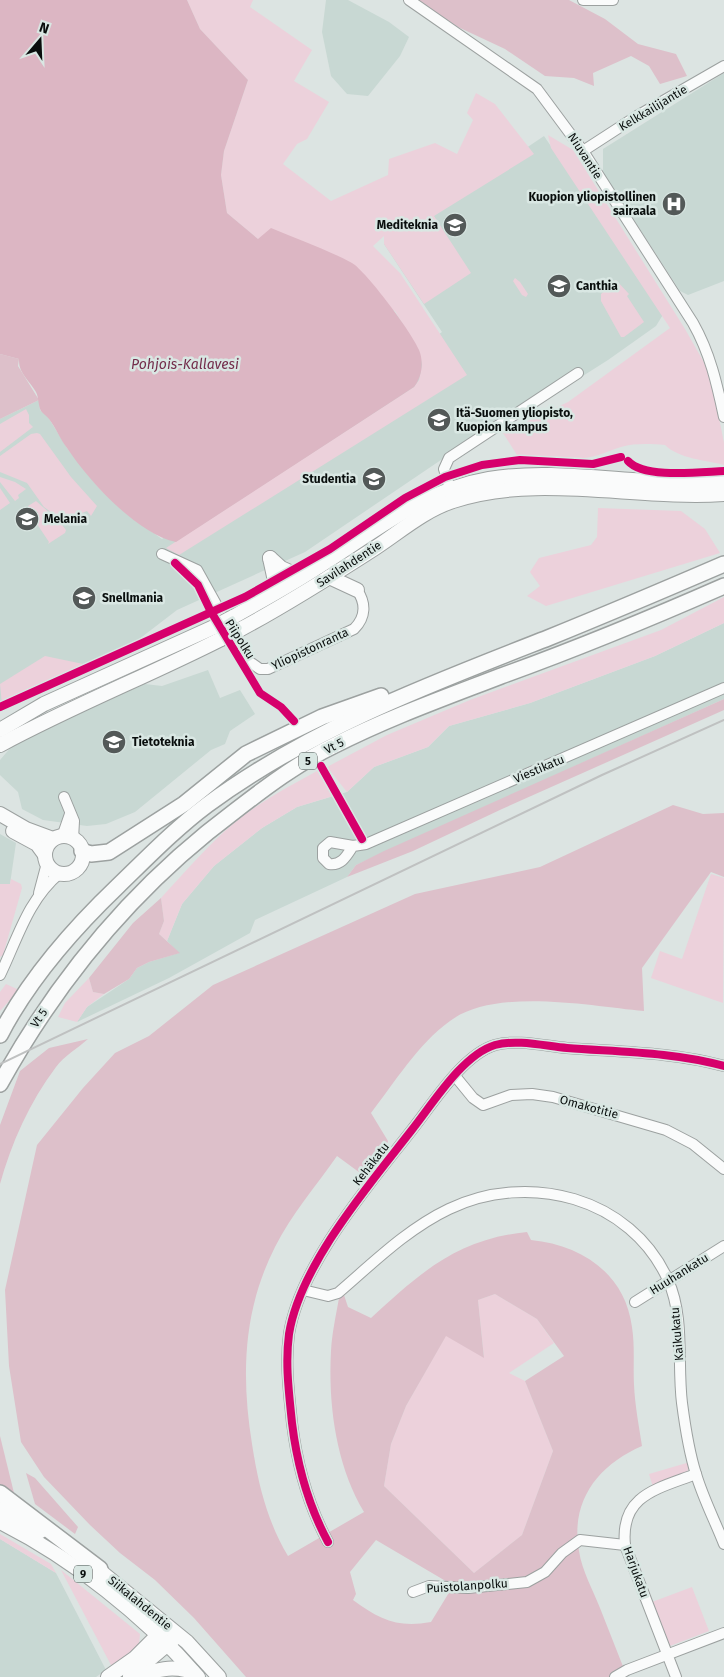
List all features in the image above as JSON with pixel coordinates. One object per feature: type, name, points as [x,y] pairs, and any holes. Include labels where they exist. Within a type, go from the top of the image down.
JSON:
[{"type":"highway","name":"Vt 5","points":[[0,1035],[5,1022],[45,967],[95,908],[155,850],[207,805],[257,772],[322,733],[384,703],[599,618],[724,564]]},
{"type":"highway","name":"Vt 5","points":[[0,1084],[24,1041],[81,960],[130,904],[200,837],[258,792],[331,747],[414,708],[502,676],[724,586]]},
{"type":"highway","points":[[68,841],[91,854],[109,852],[184,804],[246,754],[295,729],[360,702],[436,682]]},
{"type":"highway","points":[[0,1093],[24,1041]]},
{"type":"highway","points":[[0,1493],[100,1570]]},
{"type":"main road","name":"Savilahdentie","points":[[0,746],[55,715],[169,665],[221,639],[270,595],[399,514],[488,479],[510,476],[586,477],[691,482],[724,481]]},
{"type":"main road","name":"Savilahdentie","points":[[0,730],[44,704],[214,627],[236,624],[275,611],[349,565],[451,495],[524,490],[622,492],[689,496],[724,494]]},
{"type":"main road","points":[[622,492],[684,502],[724,503]]},
{"type":"main road","points":[[270,595],[275,581],[270,558],[281,568],[301,577]]},
{"type":"main road","points":[[349,565],[348,574],[356,590]]},
{"type":"main road","points":[[329,577],[356,590]]},
{"type":"main road","points":[[0,814],[26,829],[68,841],[81,862],[78,867],[68,873],[60,873],[53,870],[37,844],[0,823]]},
{"type":"main road","points":[[46,859],[46,848],[68,841]]},
{"type":"main road","name":"Siikalahdentie","points":[[0,1509],[32,1525],[100,1570],[168,1635]]},
{"type":"main road","name":"Siikalahdentie","points":[[0,1522],[55,1553],[168,1635]]},
{"type":"main road","points":[[108,1677],[168,1635]]},
{"type":"main road","points":[[130,1677],[168,1635]]},
{"type":"main road","name":"9","points":[[168,1635],[196,1675]]},
{"type":"main road","name":"9","points":[[168,1635],[220,1677]]},
{"type":"main road","points":[[130,1677],[161,1668],[182,1669],[196,1675]]},
{"type":"street","name":"Niuvantie","points":[[409,0],[537,89],[583,151],[702,340],[714,374],[724,417]]},
{"type":"street","points":[[583,0],[613,0]]},
{"type":"street","name":"Kelkkailijantie","points":[[583,151],[643,113],[724,66]]},
{"type":"street","points":[[451,495],[445,477],[445,464],[449,458],[578,373]]},
{"type":"street","name":"Yliopistonranta","points":[[162,554],[197,570],[247,660],[260,669],[268,669],[354,629],[364,613],[363,601],[356,590]]},
{"type":"street","name":"Viestikatu","points":[[353,846],[366,844],[724,688]]},
{"type":"street","points":[[64,797],[74,821],[68,841]]},
{"type":"street","points":[[39,894],[46,859]]},
{"type":"street","points":[[0,976],[20,926],[39,894],[60,873]]},
{"type":"street","name":"Kehäkatu","points":[[328,1542],[302,1476],[286,1370],[290,1332],[303,1290],[320,1258],[356,1202],[455,1076],[479,1052],[495,1045],[514,1043],[671,1056],[724,1066]]},
{"type":"street","name":"Omakotitie","points":[[455,1076],[473,1098],[483,1104],[511,1095],[553,1096],[652,1124],[693,1144],[724,1169]]},
{"type":"street","name":"Kaikukatu","points":[[303,1290],[328,1296],[338,1293],[401,1239],[436,1216],[468,1202],[497,1194],[524,1191],[574,1197],[608,1213],[641,1240],[668,1280],[678,1325],[682,1405],[696,1474],[724,1544]]},
{"type":"street","name":"Huuhankatu","points":[[635,1302],[724,1246]]},
{"type":"street","name":"Harjukatu","points":[[676,1677],[625,1545],[626,1521],[633,1505],[654,1490],[696,1474]]},
{"type":"street","name":"Puistolanpolku","points":[[413,1592],[429,1586],[468,1588],[527,1582],[544,1572],[562,1553],[580,1540],[625,1545]]},
{"type":"street","points":[[615,1677],[667,1654],[724,1633]]},
{"type":"shaded area","points":[[187,0],[253,0],[250,7],[312,50],[294,81],[329,102],[307,139],[297,144],[283,164],[331,201],[388,175],[389,159],[435,143],[457,154],[473,120],[467,113],[476,93],[495,104],[534,154],[434,216],[471,273],[424,304],[384,244],[384,236],[373,246],[400,273],[467,375],[179,555],[166,548],[414,387],[419,380],[422,365],[419,351],[395,311],[258,239],[227,213],[221,175],[224,151],[248,80],[200,29]]},
{"type":"shaded area","points":[[326,0],[348,0],[389,22],[409,37],[400,56],[368,96],[347,94],[331,76],[322,32]]},
{"type":"shaded area","points":[[418,0],[569,0],[605,19],[638,44],[676,54],[687,76],[660,84],[649,66],[631,56],[593,73],[594,86],[574,78],[545,76],[505,49],[458,27]]},
{"type":"shaded area","name":"Kuopion yliopistollinen sairaala","points":[[724,73],[724,281],[688,295],[680,291],[603,172],[603,149]]},
{"type":"shaded area","points":[[548,135],[573,150],[685,329],[710,373],[724,443],[724,465],[685,456],[665,445],[654,444],[626,446],[583,458],[517,455],[503,433],[568,402],[670,328],[551,148]]},
{"type":"shaded area","name":"Itä-Suomen yliopisto, Kuopion kampus","points":[[544,136],[664,313],[656,326],[608,360],[504,426],[500,420],[305,552],[177,610],[134,643],[0,702],[0,419],[39,400],[40,410],[48,417],[67,448],[98,487],[127,514],[162,539],[442,332],[384,244]]},
{"type":"shaded area","points":[[515,278],[528,294],[526,297],[522,295],[513,281]]},
{"type":"shaded area","points":[[616,280],[629,294],[627,296],[644,322],[624,337],[621,337],[601,301],[601,294]]},
{"type":"shaded area","points":[[0,354],[19,359],[18,366],[39,400],[0,419]]},
{"type":"shaded area","points":[[26,409],[29,415],[29,423],[33,427],[0,452],[0,424]]},
{"type":"shaded area","points":[[31,434],[40,434],[71,477],[97,506],[91,516],[87,511],[82,513],[86,518],[77,525],[70,515],[62,520],[44,507],[27,483],[0,472],[0,456]]},
{"type":"shaded area","points":[[0,477],[15,482],[26,489],[18,495],[19,498],[15,501],[0,482]]},
{"type":"shaded area","points":[[0,488],[10,503],[0,510]]},
{"type":"shaded area","points":[[36,501],[58,520],[66,530],[65,533],[48,544],[49,542],[28,506]]},
{"type":"shaded area","points":[[598,508],[681,511],[705,529],[720,553],[546,606],[527,596],[540,586],[530,572],[539,558],[591,545],[597,537]]},
{"type":"shaded area","points":[[724,597],[724,623],[655,656],[530,703],[449,726],[428,747],[374,767],[347,792],[327,767],[387,735],[470,700],[661,630]]},
{"type":"shaded area","points":[[724,623],[724,699],[356,865],[347,877],[255,920],[250,933],[169,978],[77,1022],[87,1007],[129,979],[137,968],[149,962],[179,953],[167,941],[182,904],[214,866],[262,828],[297,807],[347,792],[374,767],[428,747],[449,726],[530,703],[655,656]]},
{"type":"shaded area","points":[[45,656],[88,665],[26,697],[2,705],[0,684]]},
{"type":"shaded area","points":[[208,670],[220,698],[240,690],[255,714],[230,731],[225,744],[211,750],[135,812],[106,824],[87,826],[43,820],[22,809],[18,792],[0,775],[0,760],[14,744],[42,728],[145,684],[162,686]]},
{"type":"shaded area","points":[[724,699],[724,710],[502,809],[413,851],[347,877],[356,865],[384,851]]},
{"type":"shaded area","points":[[317,771],[333,796],[297,807],[262,828],[214,866],[182,904],[167,941],[159,934],[164,921],[161,898],[201,855],[226,830],[247,813]]},
{"type":"shaded area","points":[[673,805],[703,814],[724,813],[724,877],[711,872],[642,968],[644,1011],[544,1001],[492,1004],[469,1011],[450,1021],[438,1030],[417,1052],[371,1113],[388,1141],[385,1155],[367,1178],[337,1156],[281,1235],[264,1271],[256,1295],[247,1344],[246,1393],[254,1459],[260,1487],[274,1529],[288,1556],[364,1512],[354,1494],[340,1455],[333,1413],[330,1371],[331,1351],[339,1298],[344,1295],[348,1307],[371,1318],[423,1273],[460,1250],[502,1236],[527,1232],[531,1240],[567,1248],[583,1255],[598,1265],[620,1291],[628,1308],[633,1334],[635,1393],[642,1446],[612,1463],[600,1474],[583,1501],[577,1533],[583,1566],[624,1669],[610,1677],[246,1677],[194,1618],[155,1580],[120,1553],[90,1525],[44,1477],[21,1442],[9,1366],[5,1290],[37,1145],[83,1088],[115,1053],[149,1036],[213,985],[415,894],[540,867]],"holes":[[[495,1294],[537,1319],[564,1356],[525,1381],[553,1451],[522,1535],[474,1573],[384,1486],[391,1444],[406,1406],[446,1336],[484,1358],[478,1300]],[[376,1540],[449,1583],[450,1591],[431,1622],[409,1624],[390,1621],[372,1613],[353,1600],[356,1594],[350,1572]]]},
{"type":"shaded area","points":[[0,834],[16,843],[10,884],[0,884]]},
{"type":"shaded area","points":[[711,874],[724,878],[723,1003],[651,978],[660,951],[682,959]]},
{"type":"shaded area","points":[[11,879],[21,884],[22,888],[3,955],[0,957],[0,884],[10,884]]},
{"type":"shaded area","points":[[161,898],[164,921],[159,934],[180,953],[149,962],[137,968],[129,979],[104,994],[93,992],[89,978],[133,923]]},
{"type":"shaded area","points":[[89,978],[93,992],[104,994],[87,1007],[77,1022],[58,1017],[65,1003]]},
{"type":"shaded area","points":[[6,984],[19,990],[0,1011],[0,992]]},
{"type":"shaded area","points":[[88,1039],[59,1063],[38,1094],[22,1123],[0,1184],[0,1125],[20,1071],[49,1048]]},
{"type":"shaded area","points":[[495,1294],[537,1319],[554,1343],[509,1373],[525,1381],[553,1451],[522,1535],[474,1573],[384,1486],[391,1444],[406,1406],[446,1335],[484,1357],[478,1300]]},
{"type":"shaded area","points":[[0,1436],[14,1493],[0,1485]]},
{"type":"shaded area","points":[[690,1462],[687,1473],[653,1487],[649,1474]]},
{"type":"shaded area","points":[[26,1473],[35,1478],[78,1527],[75,1534],[35,1504]]},
{"type":"shaded area","points":[[0,1534],[51,1564],[56,1573],[0,1539]]},
{"type":"shaded area","points":[[0,1539],[56,1573],[106,1670],[96,1677],[0,1677]]},
{"type":"shaded area","points":[[61,1570],[140,1634],[139,1645],[112,1667]]},
{"type":"shaded area","points":[[692,1587],[709,1631],[670,1646],[652,1602]]},
{"type":"water","name":"Pohjois-Kallavesi","points":[[0,0],[187,0],[200,29],[248,80],[224,151],[221,175],[227,213],[258,239],[271,228],[322,249],[359,268],[408,331],[421,355],[420,374],[414,387],[176,542],[146,529],[101,490],[76,461],[51,422],[41,411],[36,392],[20,369],[19,359],[0,354]]},
{"type":"railway","points":[[0,1064],[602,775],[724,720]]},
{"type":"cycle path","points":[[0,707],[245,597],[330,549],[405,498],[445,477],[482,465],[520,460],[593,464],[621,457]]},
{"type":"cycle path","points":[[628,461],[636,467],[659,472],[724,471]]},
{"type":"cycle path","name":"Piipolku","points":[[175,563],[198,585],[210,610],[260,693],[281,707],[294,721]]},
{"type":"cycle path","points":[[321,766],[362,839]]},
{"type":"cycle path","points":[[328,1542],[309,1499],[297,1454],[288,1379],[287,1356],[289,1334],[296,1308],[307,1281],[338,1227],[449,1082],[459,1070],[483,1050],[504,1043],[666,1055],[724,1066]]},
{"type":"place","name":"Kuopion yliopistollinen sairaala","points":[[674,204]]},
{"type":"place","name":"Mediteknia","points":[[455,225]]},
{"type":"place","name":"Canthia","points":[[559,286]]},
{"type":"place","name":"Itä-Suomen yliopisto, Kuopion kampus","points":[[439,420]]},
{"type":"place","name":"Studentia","points":[[374,479]]},
{"type":"place","name":"Melania","points":[[27,519]]},
{"type":"place","name":"Snellmania","points":[[84,598]]},
{"type":"place","name":"Tietoteknia","points":[[114,742]]}]
